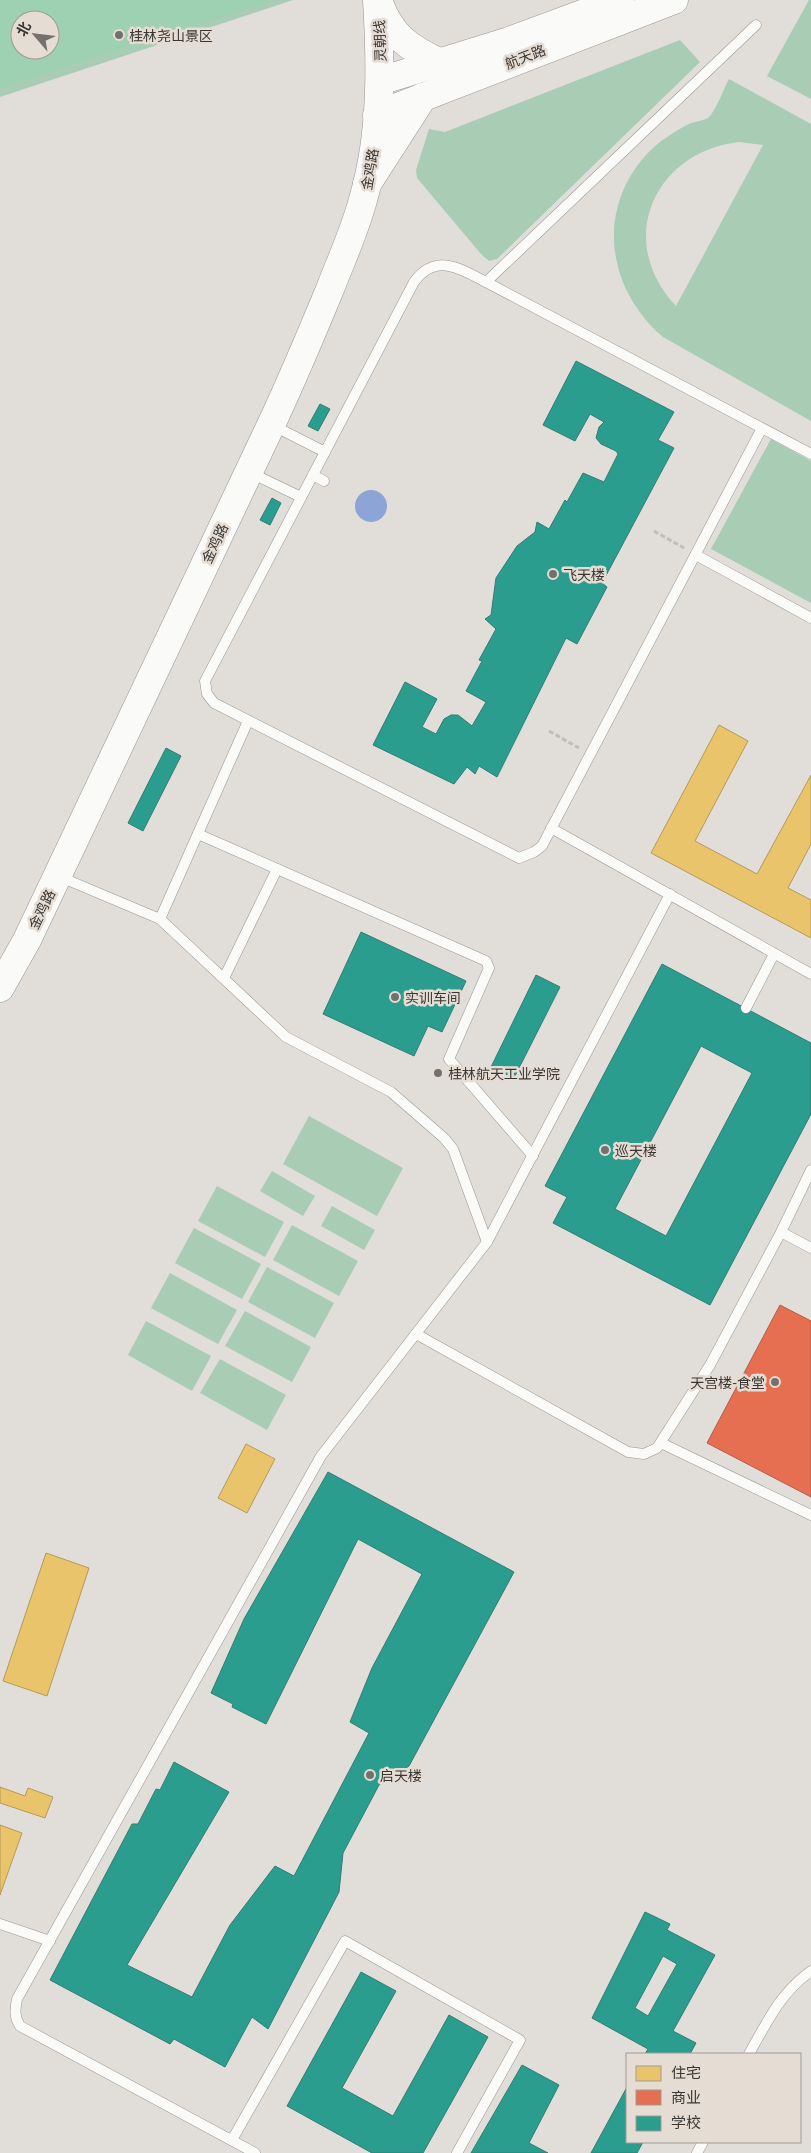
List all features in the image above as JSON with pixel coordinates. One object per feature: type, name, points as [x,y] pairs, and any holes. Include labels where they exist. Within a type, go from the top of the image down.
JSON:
[{"type":"main road","points":[[377,0],[389,26],[399,37],[413,49],[441,63]]},
{"type":"main road","name":"灵朝线","points":[[377,0],[380,81]]},
{"type":"main road","name":"航天路","points":[[380,81],[508,41],[620,0]]},
{"type":"main road","name":"航天路","points":[[378,115],[674,0]]},
{"type":"main road","name":"金鸡路","points":[[0,988],[57,876],[295,373],[358,217],[367,184],[378,115],[380,81]]},
{"type":"main road","points":[[367,184],[423,97]]},
{"type":"lane","points":[[486,282],[756,25]]},
{"type":"lane","points":[[762,428],[542,846],[529,855],[518,858],[210,700],[205,681],[418,277],[433,267],[456,266],[486,282],[762,428],[811,454]]},
{"type":"lane","points":[[271,425],[325,452]]},
{"type":"lane","points":[[248,471],[302,498]]},
{"type":"lane","points":[[313,475],[324,481]]},
{"type":"lane","points":[[696,555],[811,618]]},
{"type":"lane","points":[[160,918],[248,721]]},
{"type":"lane","points":[[551,828],[811,974]]},
{"type":"lane","points":[[198,834],[486,961],[489,968],[448,1059],[533,1156]]},
{"type":"lane","points":[[224,978],[276,869]]},
{"type":"lane","points":[[57,876],[160,918],[286,1037],[392,1092],[444,1138],[453,1149],[487,1242]]},
{"type":"lane","points":[[255,2153],[20,2026],[16,2020],[17,1999],[322,1456],[487,1242],[670,894]]},
{"type":"lane","points":[[746,1008],[774,954]]},
{"type":"lane","points":[[416,1334],[628,1452],[644,1454],[658,1448],[710,1365],[781,1232],[811,1170]]},
{"type":"lane","points":[[781,1232],[811,1248]]},
{"type":"lane","points":[[661,1443],[811,1514]]},
{"type":"lane","points":[[0,1924],[50,1941]]},
{"type":"lane","points":[[232,2140],[345,1941],[520,2040],[456,2153]]},
{"type":"lane","points":[[751,2053],[776,2006],[798,1980],[811,1971]]},
{"type":"path","points":[[654,531],[696,555]]},
{"type":"path","points":[[549,731],[590,754]]},
{"type":"green space","name":"桂林尧山景区","points":[[0,0],[293,0],[0,97]]},
{"type":"green space","name":"桂林尧山景区","points":[[0,0],[273,0],[0,88]]},
{"type":"green space","points":[[809,0],[811,0],[811,99],[767,76]]},
{"type":"green space","points":[[680,40],[700,62],[497,259],[489,261],[481,254],[417,178],[416,170],[429,129],[445,132]]},
{"type":"green space","points":[[729,79],[811,124],[811,421],[663,337],[644,318],[630,297],[620,274],[615,250],[614,225],[619,201],[630,177],[646,155],[661,142],[689,124],[710,116]],"holes":[[[739,142],[763,145],[676,306],[658,281],[648,255],[646,229],[652,204],[665,181],[684,163],[709,149]]]},
{"type":"green space","points":[[771,439],[811,461],[811,603],[711,549]]},
{"type":"green space","points":[[309,1116],[403,1168],[377,1216],[283,1164]]},
{"type":"green space","points":[[272,1171],[315,1196],[303,1216],[260,1191]]},
{"type":"green space","points":[[217,1186],[284,1222],[265,1257],[198,1221]]},
{"type":"green space","points":[[332,1206],[375,1230],[364,1250],[321,1226]]},
{"type":"green space","points":[[292,1225],[358,1261],[339,1296],[273,1260]]},
{"type":"green space","points":[[194,1228],[261,1264],[242,1299],[175,1263]]},
{"type":"green space","points":[[267,1267],[334,1303],[315,1338],[248,1302]]},
{"type":"green space","points":[[170,1273],[237,1310],[218,1344],[151,1308]]},
{"type":"green space","points":[[245,1311],[311,1347],[292,1382],[225,1346]]},
{"type":"green space","points":[[146,1321],[211,1356],[192,1391],[128,1355]]},
{"type":"green space","points":[[220,1359],[286,1395],[267,1430],[200,1393]]},
{"type":"water","points":[[371,490],[377,491],[382,495],[386,500],[386,512],[382,517],[377,521],[371,522],[365,521],[360,517],[356,512],[355,506],[356,500],[360,495],[365,491]]},
{"type":"building: 住宅","points":[[719,725],[748,741],[695,841],[757,874],[811,775],[811,844],[788,888],[811,900],[811,938],[651,853]]},
{"type":"building: 住宅","points":[[246,1444],[275,1459],[247,1513],[218,1498]]},
{"type":"building: 住宅","points":[[46,1553],[89,1568],[47,1696],[3,1681]]},
{"type":"building: 住宅","points":[[0,1787],[25,1796],[28,1788],[53,1797],[45,1818],[0,1803]]},
{"type":"building: 住宅","points":[[0,1825],[22,1833],[0,1895]]},
{"type":"building: 商业","name":"天宫楼-食堂","points":[[780,1305],[811,1321],[811,1497],[707,1443]]},
{"type":"building: 学校","name":"飞天楼","points":[[576,361],[674,412],[658,440],[674,448],[602,583],[607,587],[577,644],[566,638],[497,777],[479,766],[475,774],[467,767],[454,784],[373,745],[405,682],[437,699],[422,727],[436,734],[444,719],[451,715],[458,715],[472,726],[486,702],[466,691],[482,661],[479,660],[496,629],[485,619],[491,615],[496,578],[517,546],[535,532],[537,522],[549,529],[583,473],[604,482],[618,454],[616,451],[601,444],[596,438],[599,427],[604,422],[590,414],[575,441],[543,425]]},
{"type":"building: 学校","points":[[320,404],[330,409],[318,431],[308,426]]},
{"type":"building: 学校","points":[[272,498],[281,503],[270,525],[260,520]]},
{"type":"building: 学校","points":[[166,748],[181,756],[143,831],[128,823]]},
{"type":"building: 学校","name":"实训车间","points":[[361,932],[466,981],[442,1032],[428,1026],[414,1056],[323,1014]]},
{"type":"building: 学校","name":"巡天楼","points":[[662,964],[811,1043],[811,1114],[710,1305],[553,1223],[567,1197],[545,1186]],"holes":[[[701,1046],[752,1073],[666,1236],[615,1209]]]},
{"type":"building: 学校","points":[[536,975],[560,987],[514,1078],[491,1067]]},
{"type":"building: 学校","name":"启天楼","points":[[328,1472],[514,1572],[409,1766],[379,1785],[343,1853],[339,1892],[268,2029],[252,2017],[225,2067],[174,2039],[170,2044],[50,1980],[132,1824],[138,1824],[156,1789],[160,1790],[174,1762],[229,1792],[127,1965],[192,1997],[230,1925],[275,1866],[294,1876],[369,1733],[350,1722],[372,1668],[422,1574],[358,1539],[266,1724],[232,1707],[233,1704],[211,1693],[244,1619]]},
{"type":"building: 学校","points":[[645,1912],[670,1924],[667,1930],[715,1955],[673,2031],[696,2043],[691,2053],[646,2053],[648,2049],[592,2018]],"holes":[[[663,1956],[677,1964],[648,2016],[635,2008]]]},
{"type":"building: 学校","points":[[361,1972],[396,1991],[342,2088],[393,2116],[449,2015],[488,2037],[423,2153],[372,2153],[287,2106]]},
{"type":"building: 学校","points":[[522,2065],[559,2085],[529,2143],[548,2153],[471,2153]]},
{"type":"building: 学校","points":[[626,2089],[626,2143],[642,2143],[637,2153],[591,2153]]},
{"type":"place","name":"桂林尧山景区","points":[[119,35]]},
{"type":"place","name":"飞天楼","points":[[553,574]]},
{"type":"place","name":"实训车间","points":[[395,997]]},
{"type":"place","name":"桂林航天工业学院","points":[[438,1073]]},
{"type":"place","name":"巡天楼","points":[[605,1150]]},
{"type":"place","name":"天宫楼-食堂","points":[[775,1382]]},
{"type":"place","name":"启天楼","points":[[370,1775]]}]
